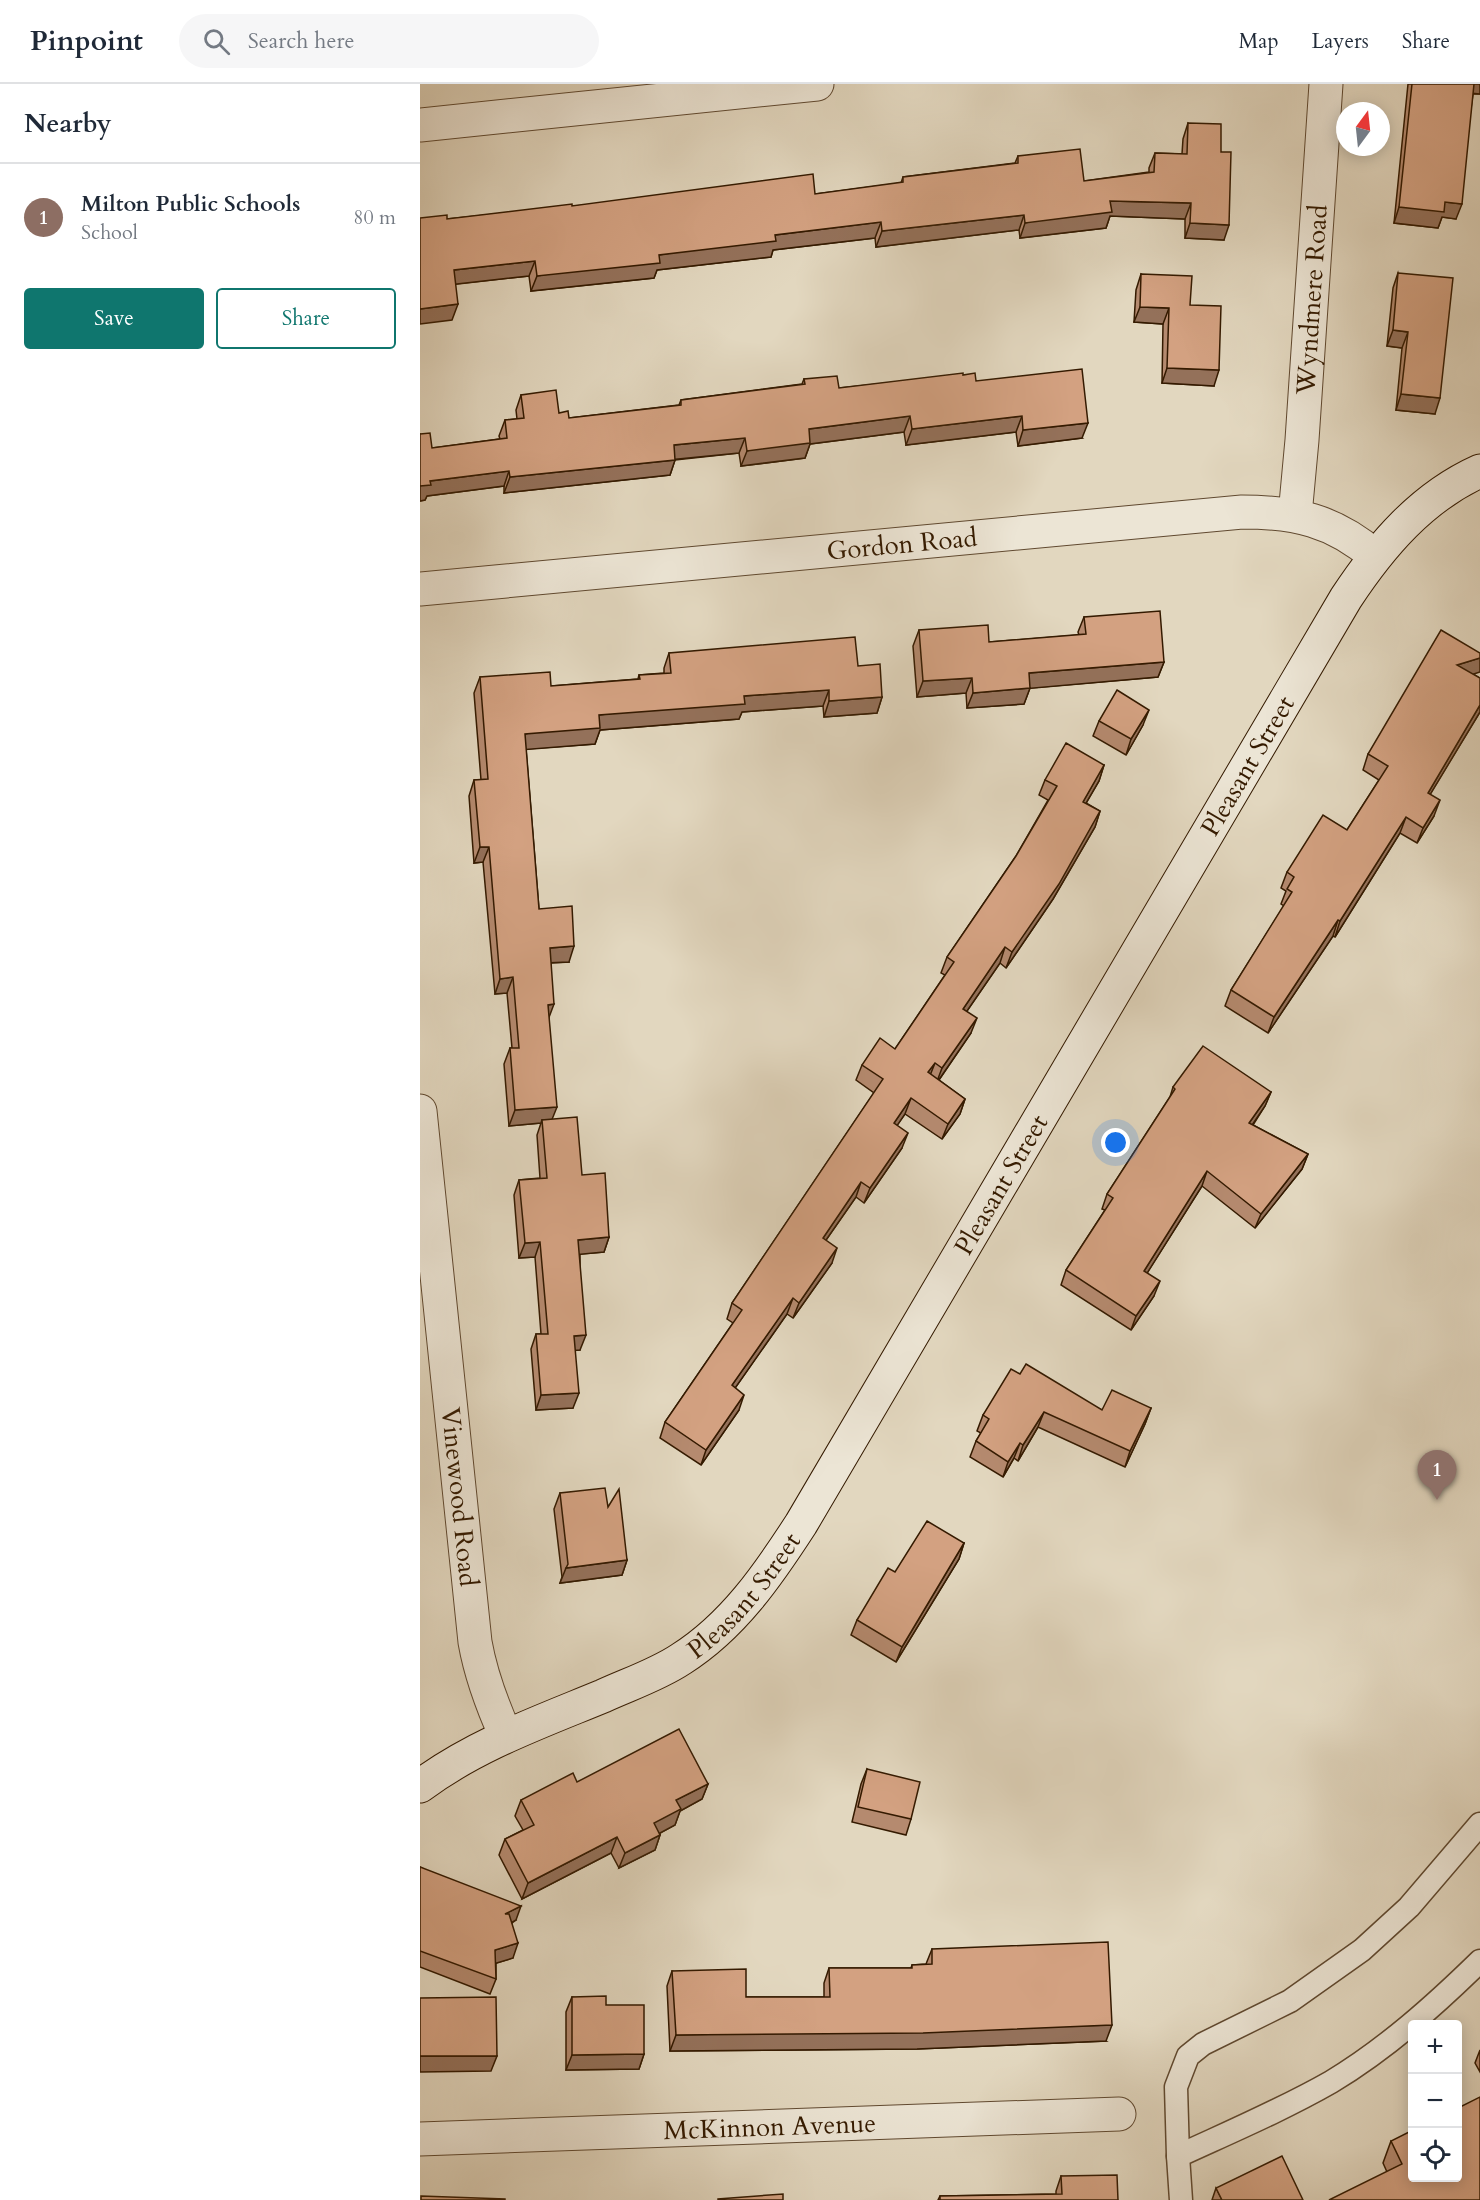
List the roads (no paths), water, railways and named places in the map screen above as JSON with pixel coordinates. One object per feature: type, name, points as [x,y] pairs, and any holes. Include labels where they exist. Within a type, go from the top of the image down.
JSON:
[{"type":"street","points":[[420,125],[817,84]]},
{"type":"street","name":"Wyndmere Road","points":[[1294,515],[1303,428],[1326,84]]},
{"type":"street","name":"Pleasant Street","points":[[420,1786],[471,1753],[654,1674],[681,1659],[704,1642],[746,1602],[772,1568],[807,1514],[1346,598],[1375,556],[1413,515],[1454,484],[1480,471]]},
{"type":"street","name":"Gordon Road","points":[[420,589],[1209,514],[1269,512],[1315,520],[1359,542],[1375,556]]},
{"type":"street","name":"Vinewood Road","points":[[420,1111],[475,1642],[480,1670],[506,1736]]},
{"type":"street","name":"McKinnon Avenue","points":[[420,2139],[1119,2114]]},
{"type":"lane","points":[[1181,2200],[1176,2086],[1188,2056],[1203,2044],[1290,2001],[1362,1950],[1409,1906],[1480,1824]]},
{"type":"lane","points":[[1178,2156],[1266,2116],[1333,2080],[1405,2028],[1480,1961]]},
{"type":"place","name":"Milton Public Schools","points":[[1437,1500]]}]
